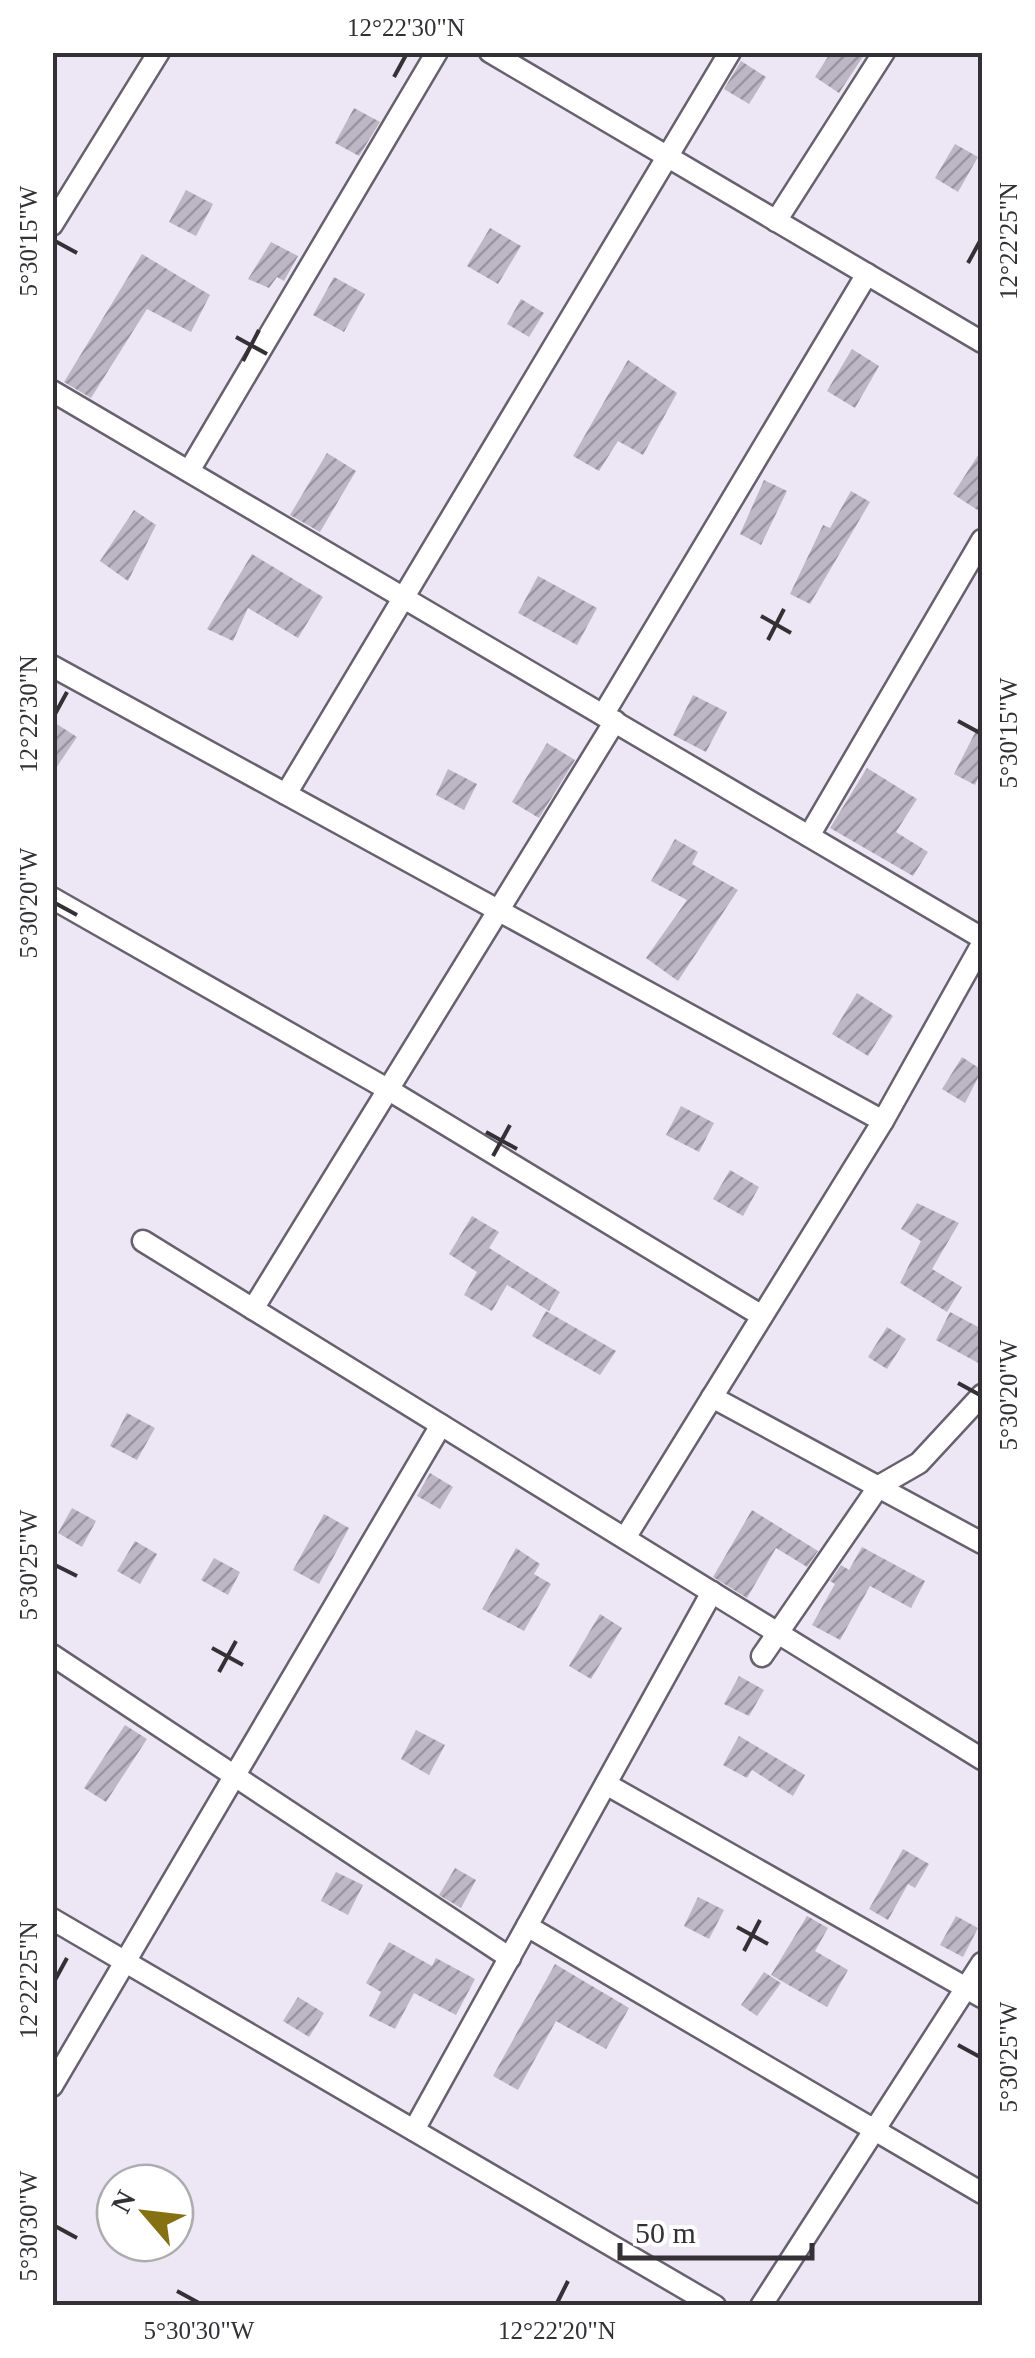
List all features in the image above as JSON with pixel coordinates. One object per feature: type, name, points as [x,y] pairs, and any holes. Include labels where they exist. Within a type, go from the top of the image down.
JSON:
[{"type":"street","points":[[52,225],[159,52]]},
{"type":"street","points":[[189,471],[437,52]]},
{"type":"street","points":[[490,52],[982,342]]},
{"type":"street","points":[[286,794],[730,52]]},
{"type":"street","points":[[776,221],[884,52]]},
{"type":"street","points":[[253,1309],[501,912],[867,274]]},
{"type":"street","points":[[52,391],[982,941],[882,1120],[625,1538]]},
{"type":"street","points":[[809,836],[982,540]]},
{"type":"street","points":[[52,666],[882,1120]]},
{"type":"street","points":[[52,898],[390,1090],[762,1316]]},
{"type":"street","points":[[143,1241],[982,1758]]},
{"type":"street","points":[[762,1656],[879,1486],[919,1464],[982,1395]]},
{"type":"street","points":[[712,1397],[982,1543]]},
{"type":"street","points":[[52,2086],[441,1425]]},
{"type":"street","points":[[414,2130],[712,1592]]},
{"type":"street","points":[[52,1655],[510,1958]]},
{"type":"street","points":[[606,1784],[974,1993]]},
{"type":"street","points":[[52,1918],[714,2306]]},
{"type":"street","points":[[528,1926],[982,2194]]},
{"type":"street","points":[[761,2306],[875,2130],[974,1993],[982,1962]]},
{"type":"building","points":[[831,52],[866,52],[839,93],[815,77]]},
{"type":"building","points":[[741,61],[766,77],[749,104],[724,89]]},
{"type":"building","points":[[354,108],[380,122],[359,156],[335,143]]},
{"type":"building","points":[[955,144],[978,157],[958,192],[935,178]]},
{"type":"building","points":[[186,190],[213,204],[196,236],[169,222]]},
{"type":"building","points":[[490,228],[521,246],[498,284],[467,266]]},
{"type":"building","points":[[271,242],[298,256],[284,281],[277,277],[269,288],[248,279]]},
{"type":"building","points":[[142,254],[210,295],[191,332],[147,309],[91,398],[64,382]]},
{"type":"building","points":[[334,277],[365,294],[344,332],[313,315]]},
{"type":"building","points":[[521,299],[544,313],[529,337],[507,324]]},
{"type":"building","points":[[852,349],[879,366],[855,408],[827,391]]},
{"type":"building","points":[[628,360],[677,393],[643,455],[618,441],[599,471],[573,456]]},
{"type":"building","points":[[982,449],[982,513],[953,494]]},
{"type":"building","points":[[327,453],[356,471],[320,532],[290,515]]},
{"type":"building","points":[[764,480],[787,491],[761,545],[740,534]]},
{"type":"building","points":[[851,491],[870,502],[810,604],[790,594],[823,525],[830,528]]},
{"type":"building","points":[[134,510],[156,525],[128,581],[100,561]]},
{"type":"building","points":[[252,554],[323,597],[298,638],[248,608],[233,641],[207,629]]},
{"type":"building","points":[[538,576],[597,608],[577,645],[518,613]]},
{"type":"building","points":[[693,695],[727,712],[706,752],[673,735]]},
{"type":"building","points":[[982,719],[982,769],[975,785],[954,774]]},
{"type":"building","points":[[52,721],[77,737],[52,774]]},
{"type":"building","points":[[547,743],[575,760],[539,818],[512,802]]},
{"type":"building","points":[[867,768],[917,799],[896,832],[928,852],[913,876],[830,828]]},
{"type":"building","points":[[448,769],[477,784],[464,810],[436,795]]},
{"type":"building","points":[[675,839],[698,852],[692,864],[738,890],[678,981],[646,958],[687,900],[651,881]]},
{"type":"building","points":[[857,993],[893,1016],[868,1056],[832,1034]]},
{"type":"building","points":[[962,1057],[982,1070],[965,1103],[942,1089]]},
{"type":"building","points":[[681,1106],[714,1123],[699,1152],[666,1135]]},
{"type":"building","points":[[730,1170],[759,1187],[743,1216],[713,1199]]},
{"type":"building","points":[[917,1203],[959,1223],[932,1269],[962,1287],[947,1312],[900,1283],[921,1241],[901,1229]]},
{"type":"building","points":[[472,1216],[499,1232],[489,1248],[560,1292],[549,1311],[507,1285],[492,1311],[464,1295],[477,1272],[449,1254]]},
{"type":"building","points":[[546,1311],[616,1351],[600,1375],[532,1336]]},
{"type":"building","points":[[950,1312],[982,1329],[982,1365],[936,1340]]},
{"type":"building","points":[[887,1327],[906,1339],[887,1369],[868,1357]]},
{"type":"building","points":[[127,1413],[155,1428],[137,1460],[110,1446]]},
{"type":"building","points":[[430,1473],[453,1487],[440,1509],[417,1496]]},
{"type":"building","points":[[72,1508],[96,1521],[82,1547],[58,1533]]},
{"type":"building","points":[[752,1510],[818,1551],[807,1567],[776,1548],[747,1598],[713,1577]]},
{"type":"building","points":[[324,1514],[349,1528],[319,1584],[293,1570]]},
{"type":"building","points":[[135,1541],[157,1554],[140,1584],[117,1571]]},
{"type":"building","points":[[862,1547],[925,1581],[911,1608],[870,1586],[840,1640],[812,1625],[835,1584],[830,1581],[841,1565],[849,1570]]},
{"type":"building","points":[[516,1548],[540,1564],[534,1574],[551,1584],[524,1631],[482,1609]]},
{"type":"building","points":[[214,1558],[240,1572],[228,1595],[201,1580]]},
{"type":"building","points":[[600,1614],[622,1628],[591,1679],[569,1666]]},
{"type":"building","points":[[739,1676],[764,1690],[749,1716],[724,1704]]},
{"type":"building","points":[[125,1725],[147,1739],[106,1802],[84,1788]]},
{"type":"building","points":[[416,1730],[445,1745],[429,1775],[401,1759]]},
{"type":"building","points":[[739,1736],[805,1775],[793,1796],[752,1770],[747,1778],[723,1765]]},
{"type":"building","points":[[903,1849],[929,1864],[915,1888],[908,1884],[888,1920],[869,1909]]},
{"type":"building","points":[[455,1868],[476,1880],[461,1908],[439,1895]]},
{"type":"building","points":[[336,1872],[363,1885],[348,1915],[321,1901]]},
{"type":"building","points":[[698,1897],[724,1910],[709,1939],[684,1926]]},
{"type":"building","points":[[807,1916],[828,1928],[815,1951],[848,1970],[827,2007],[771,1975]]},
{"type":"building","points":[[956,1916],[978,1928],[963,1957],[940,1945]]},
{"type":"building","points":[[389,1942],[432,1966],[436,1958],[475,1979],[456,2015],[414,1993],[395,2029],[369,2016],[381,1992],[366,1983]]},
{"type":"building","points":[[555,1964],[629,2008],[606,2049],[556,2021],[518,2090],[493,2076]]},
{"type":"building","points":[[764,1972],[781,1983],[757,2016],[741,2005]]},
{"type":"building","points":[[298,1997],[324,2013],[309,2037],[283,2021]]}]
